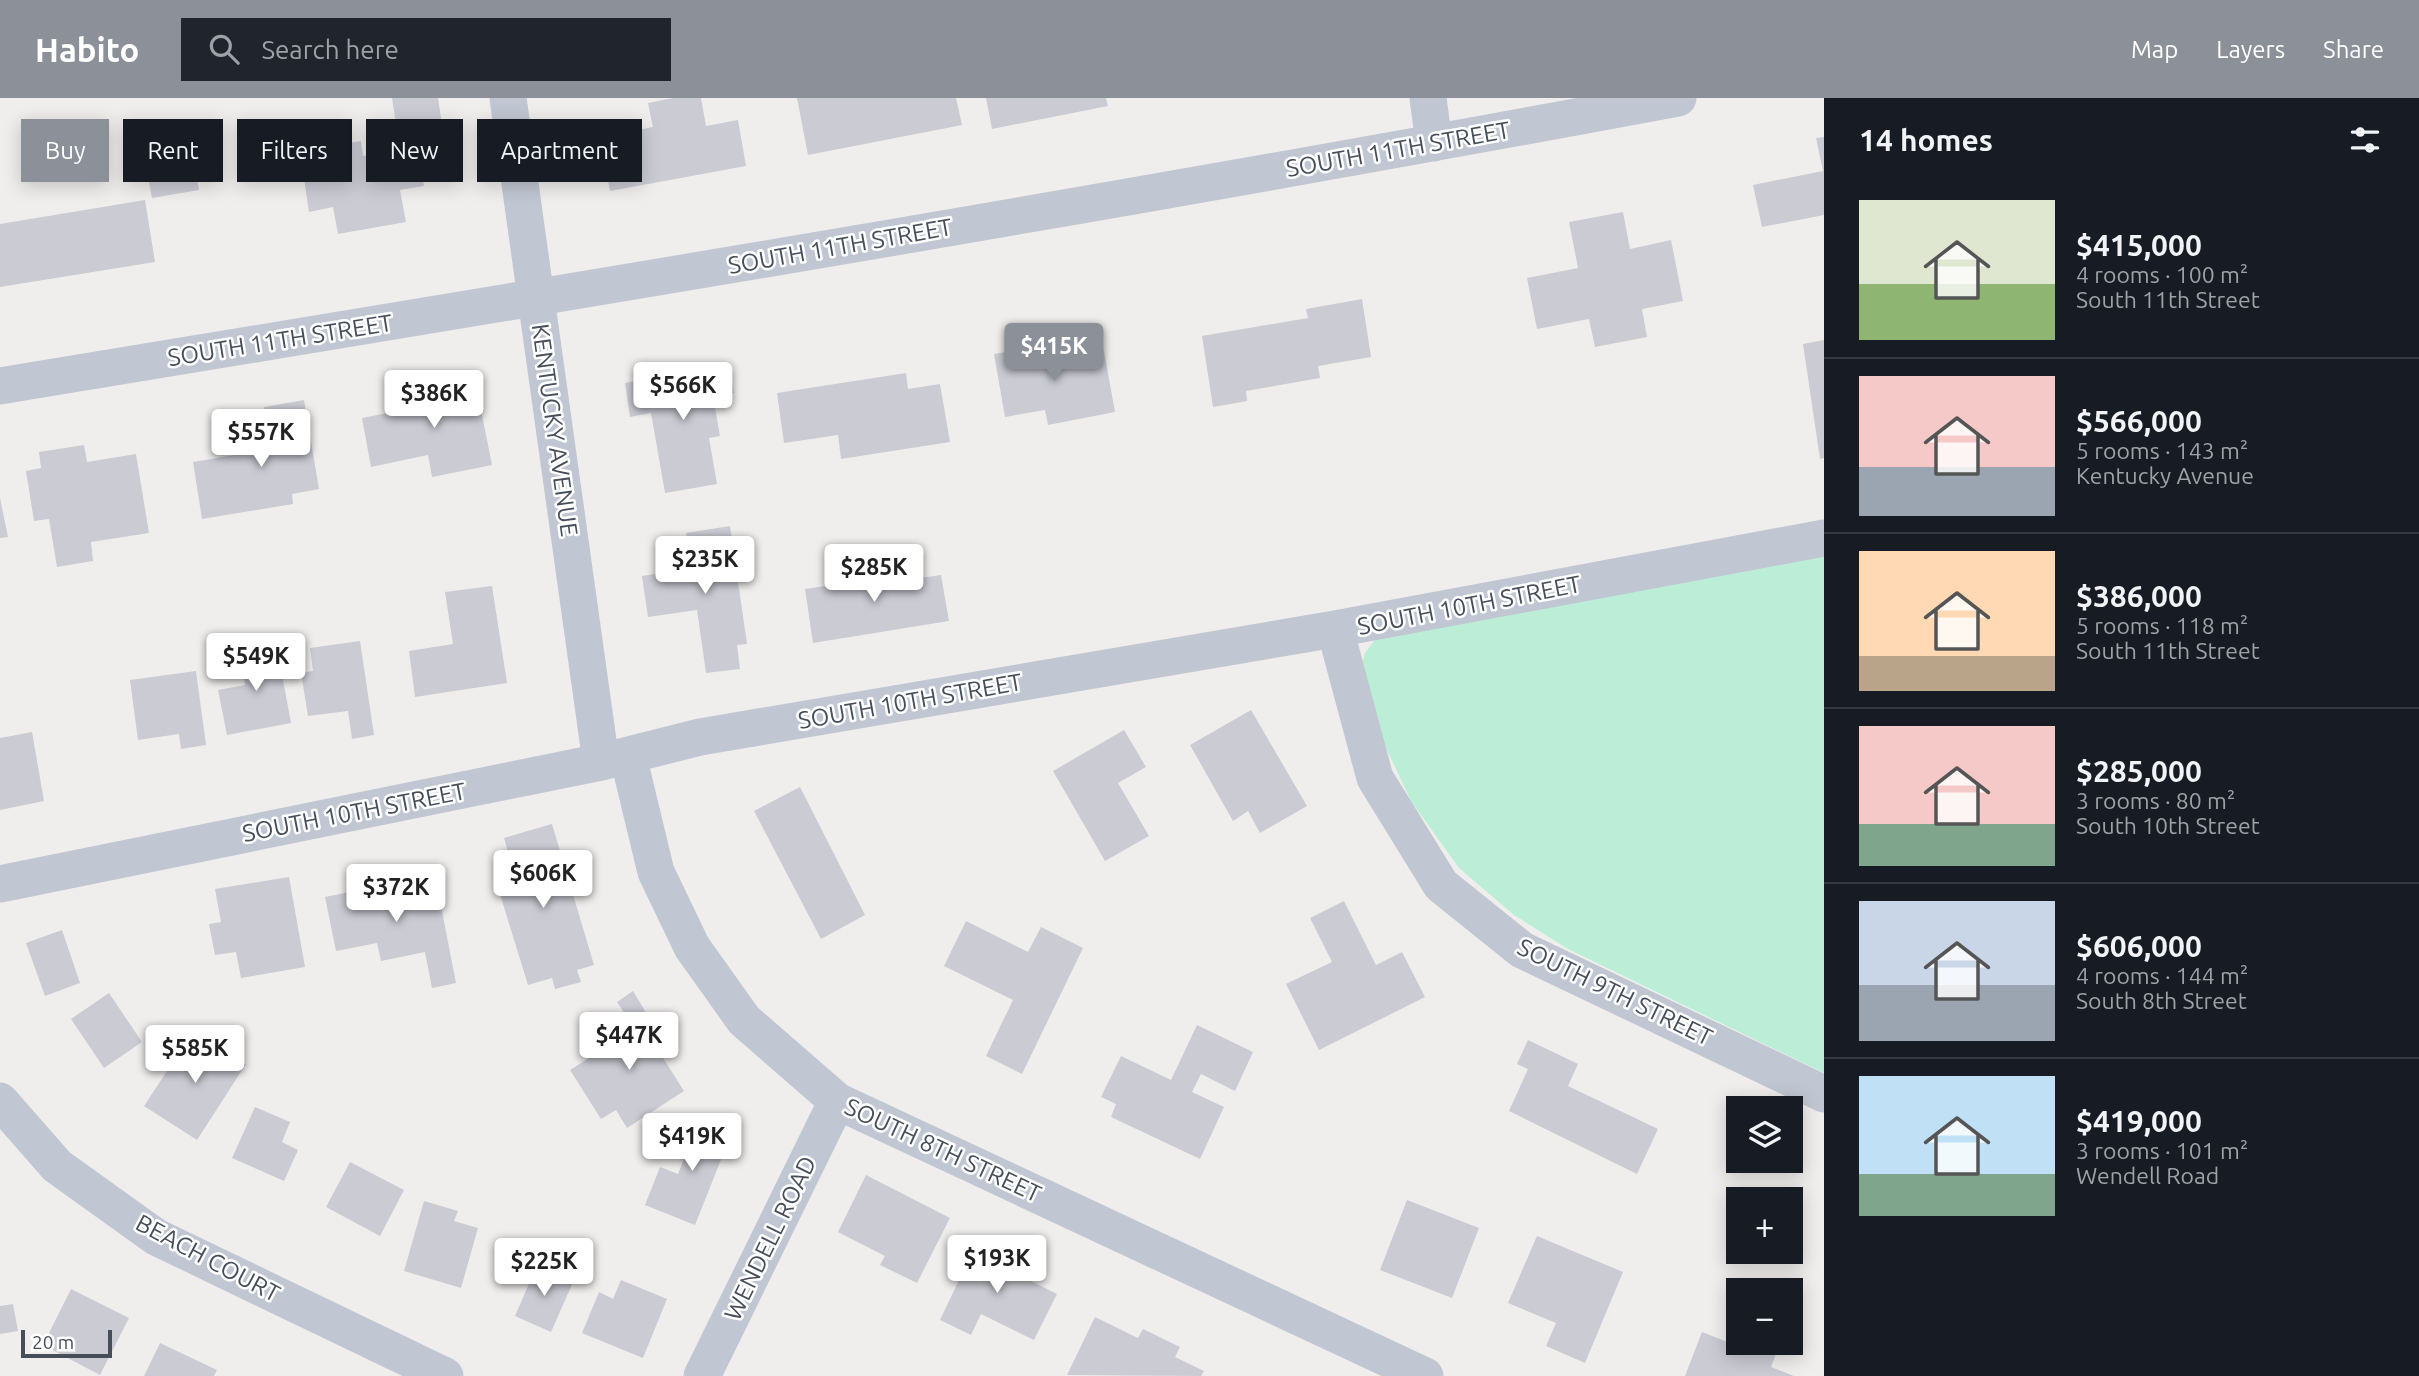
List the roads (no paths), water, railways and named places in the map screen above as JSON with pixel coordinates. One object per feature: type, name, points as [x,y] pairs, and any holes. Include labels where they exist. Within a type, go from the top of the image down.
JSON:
[{"type":"street","name":"KENTUCKY AVENUE","points":[[508,98],[536,298],[615,759]]},
{"type":"street","points":[[1428,98],[1434,143]]},
{"type":"street","name":"SOUTH 11TH STREET","points":[[0,386],[536,298],[1434,143],[1678,98]]},
{"type":"street","name":"SOUTH 10TH STREET","points":[[0,884],[615,759],[700,737],[1335,629],[1824,538]]},
{"type":"street","name":"SOUTH 9TH STREET","points":[[1335,629],[1375,778],[1441,885],[1522,950],[1824,1094]]},
{"type":"street","name":"SOUTH 8TH STREET","points":[[615,759],[656,872],[692,947],[744,1020],[837,1101],[1425,1376]]},
{"type":"street","name":"BEACH COURT","points":[[0,1101],[57,1166],[156,1237],[445,1376]]},
{"type":"street","name":"WENDELL ROAD","points":[[702,1376],[837,1101]]}]
